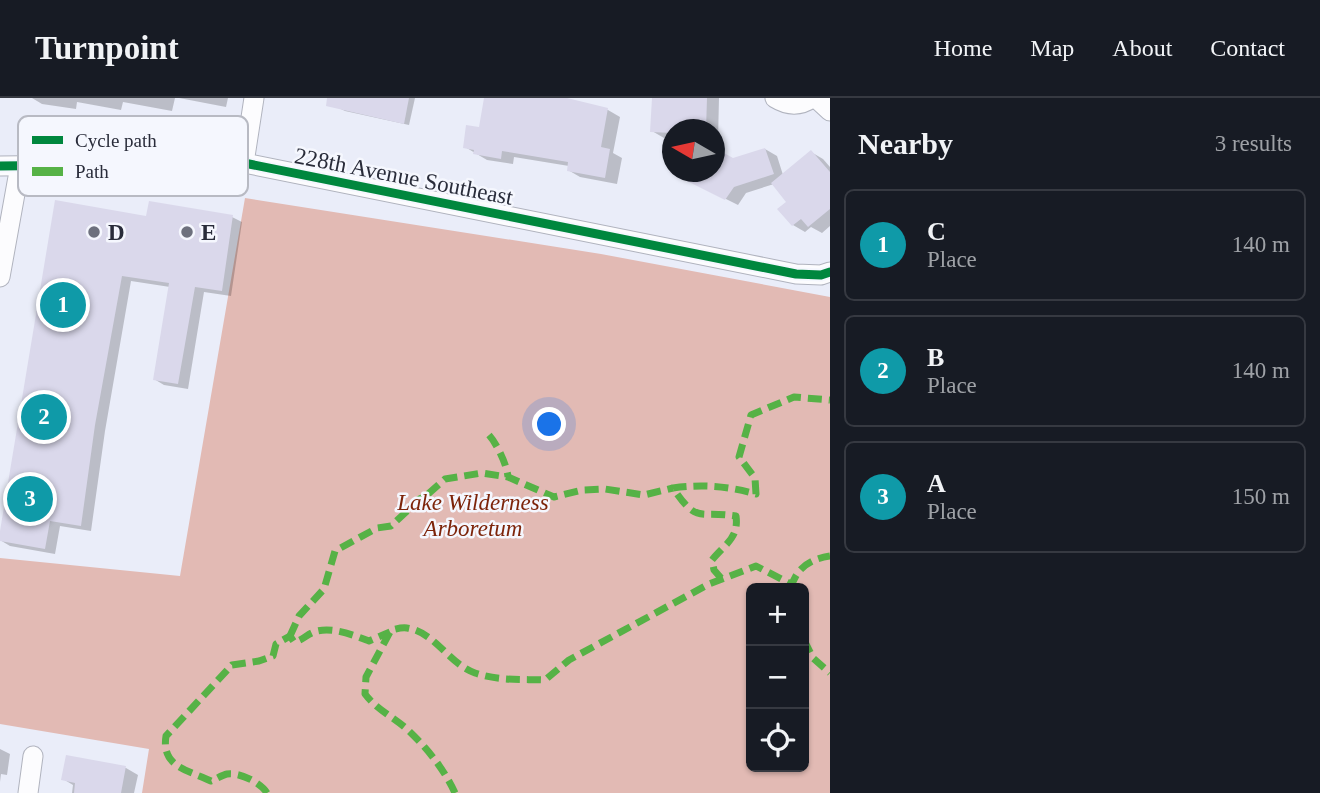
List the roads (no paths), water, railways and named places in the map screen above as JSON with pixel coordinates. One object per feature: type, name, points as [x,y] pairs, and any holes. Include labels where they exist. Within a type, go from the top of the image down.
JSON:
[{"type":"street","points":[[248,137],[254,98]]},
{"type":"street","points":[[775,98],[795,105],[814,98],[830,111]]},
{"type":"street","name":"228th Avenue Southeast","points":[[248,164],[796,274],[821,275],[830,272]]},
{"type":"street","points":[[0,277],[10,166]]},
{"type":"street","points":[[28,793],[33,756]]},
{"type":"place","name":"D","points":[[94,232]]},
{"type":"place","name":"E","points":[[187,232]]},
{"type":"place","name":"C","points":[[63,305]]},
{"type":"place","name":"B","points":[[44,417]]},
{"type":"place","name":"A","points":[[30,499]]},
{"type":"park label","name":"Lake Wilderness Arboretum","points":[[473,515]]}]
